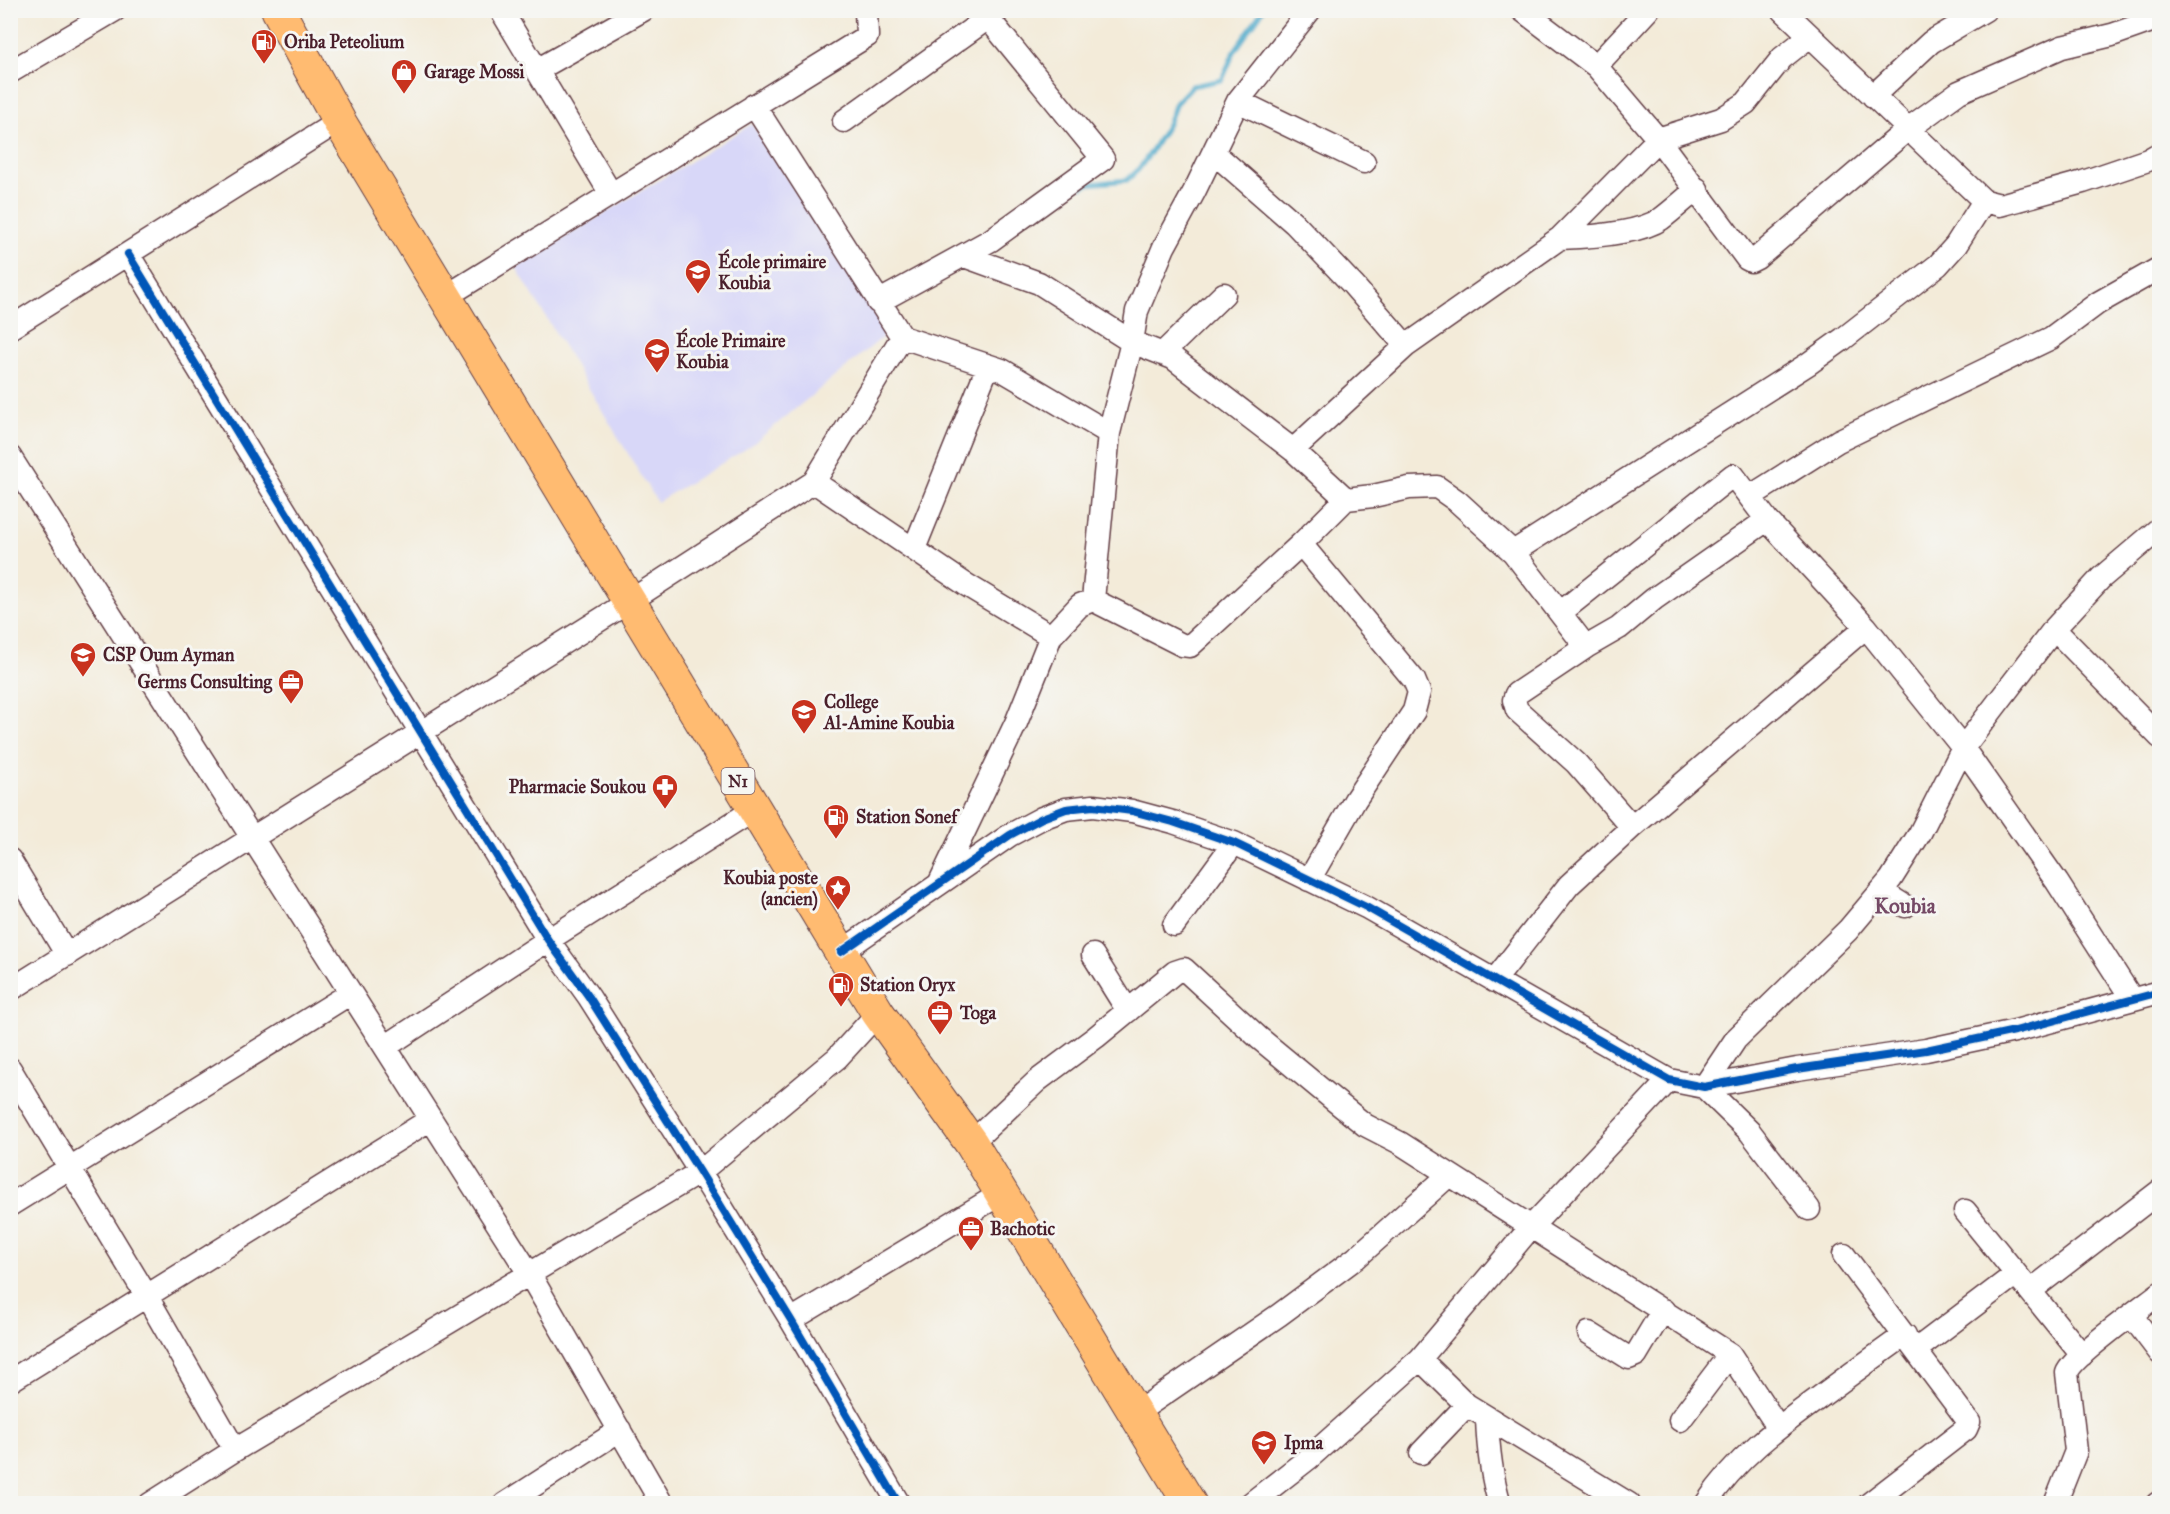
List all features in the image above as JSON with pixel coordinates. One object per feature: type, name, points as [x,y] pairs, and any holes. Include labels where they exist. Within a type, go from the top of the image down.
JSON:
[{"type":"main road","name":"N1","points":[[278,10],[339,121],[878,1013],[971,1143],[1190,1503]]},
{"type":"street","points":[[12,69],[115,10]]},
{"type":"street","points":[[501,10],[611,194]]},
{"type":"street","points":[[537,70],[643,10]]},
{"type":"street","points":[[445,297],[867,36],[866,10]]},
{"type":"street","points":[[1093,600],[1109,433],[1132,342],[1137,311],[1150,278],[1238,101],[1310,10]]},
{"type":"street","points":[[1522,10],[1596,66],[1658,139],[1747,259],[1754,260],[1908,129],[1959,92],[2062,47],[2112,35],[2160,18]]},
{"type":"street","points":[[1596,66],[1648,10]]},
{"type":"street","points":[[1783,10],[1984,201],[2000,205],[2083,182],[2137,164],[2160,153]]},
{"type":"street","points":[[1873,96],[1931,42],[1986,10]]},
{"type":"street","points":[[844,121],[993,14],[1103,159],[991,240],[878,302]]},
{"type":"street","points":[[1293,450],[1406,346],[1560,238],[1658,139],[1721,119],[1746,103],[1782,58],[1810,36]]},
{"type":"street","points":[[1238,101],[1364,162]]},
{"type":"street","points":[[754,105],[902,337],[1002,370],[1109,433]]},
{"type":"street","points":[[10,328],[339,121]]},
{"type":"street","points":[[1214,153],[1294,223],[1353,285],[1406,346]]},
{"type":"street","points":[[1560,238],[1594,237],[1631,230],[1659,220],[1697,189]]},
{"type":"street","points":[[1513,552],[1808,364],[1843,339],[1938,265],[1956,245],[1984,201]]},
{"type":"street","points":[[128,254],[548,940],[590,997],[700,1172],[899,1503]]},
{"type":"street","points":[[964,256],[1039,283],[1132,342],[1173,358],[1293,450],[1346,499]]},
{"type":"street","points":[[1751,496],[1838,441],[2051,338],[2098,303],[2160,268]]},
{"type":"street","points":[[1162,354],[1224,294]]},
{"type":"street","points":[[10,990],[630,601],[814,482],[902,337]]},
{"type":"street","points":[[914,549],[988,366]]},
{"type":"street","points":[[10,457],[530,1275],[662,1503]]},
{"type":"street","points":[[1560,613],[1733,475],[1767,520],[1866,627],[1963,748],[2057,882],[2132,999]]},
{"type":"street","points":[[814,482],[965,584],[1051,636]]},
{"type":"street","points":[[940,883],[1016,723],[1051,636],[1080,605],[1093,600],[1182,645],[1190,646],[1301,544],[1346,499],[1409,488],[1437,487],[1457,501],[1513,552],[1586,648]]},
{"type":"street","points":[[1632,827],[1576,763],[1517,710],[1514,705],[1516,694],[1619,628],[1654,599],[1767,520]]},
{"type":"street","points":[[1704,1087],[1736,1039],[1848,930],[1891,879],[1920,833],[1963,748],[2054,629],[2101,578],[2160,528]]},
{"type":"street","points":[[1301,544],[1414,680],[1419,692],[1414,711],[1355,800],[1310,880]]},
{"type":"street","points":[[1494,981],[1569,885],[1632,827],[1866,627]]},
{"type":"street","points":[[2054,629],[2160,737]]},
{"type":"street","points":[[841,952],[1010,835],[1042,818],[1066,809],[1093,806],[1132,811],[1234,843],[1366,907],[1669,1080],[1704,1087],[1797,1069],[1926,1050],[2015,1031],[2160,992]]},
{"type":"street","points":[[385,1047],[548,940],[755,809]]},
{"type":"street","points":[[1174,925],[1234,843]]},
{"type":"street","points":[[10,860],[67,955]]},
{"type":"street","points":[[1881,891],[1905,906]]},
{"type":"street","points":[[1093,955],[1128,1011]]},
{"type":"street","points":[[971,1143],[1037,1081],[1175,972],[1184,969],[1259,1038],[1365,1125],[1400,1143],[1448,1176],[1730,1354],[1778,1427]]},
{"type":"street","points":[[10,1205],[351,993]]},
{"type":"street","points":[[150,1503],[700,1172],[837,1058],[878,1013]]},
{"type":"street","points":[[10,1069],[71,1167],[235,1450]]},
{"type":"street","points":[[1250,1503],[1309,1458],[1419,1359],[1531,1227],[1669,1080]]},
{"type":"street","points":[[1704,1087],[1750,1132],[1809,1209]]},
{"type":"street","points":[[10,1381],[431,1119]]},
{"type":"street","points":[[1136,1413],[1279,1315],[1356,1258],[1448,1176]]},
{"type":"street","points":[[1706,1503],[1731,1472],[1778,1427],[1911,1342],[2023,1283],[2160,1191]]},
{"type":"street","points":[[791,1320],[1002,1193]]},
{"type":"street","points":[[1965,1211],[2082,1355]]},
{"type":"street","points":[[1844,1255],[1968,1419],[1969,1426],[1869,1503]]},
{"type":"street","points":[[2055,1503],[2076,1451],[2067,1373],[2070,1365],[2160,1293]]},
{"type":"street","points":[[1589,1333],[1629,1358],[1636,1355],[1663,1310]]},
{"type":"street","points":[[2132,1315],[2160,1353]]},
{"type":"street","points":[[1680,1420],[1730,1354]]},
{"type":"street","points":[[1419,1359],[1467,1405],[1629,1503]]},
{"type":"street","points":[[1421,1453],[1467,1405]]},
{"type":"street","points":[[1487,1418],[1488,1446],[1495,1490],[1500,1503]]},
{"type":"street","points":[[505,1503],[620,1430]]},
{"type":"shaded area","name":"École primaire Koubia","points":[[752,124],[882,323],[883,337],[749,447],[657,502],[516,267]]},
{"type":"waterway","points":[[1082,187],[1088,184],[1127,180],[1138,170],[1168,124],[1176,103],[1192,86],[1222,80],[1234,52],[1263,10]]},
{"type":"cycle path","points":[[128,254],[548,940],[589,997],[700,1172],[791,1320],[899,1504]]},
{"type":"cycle path","points":[[841,952],[1010,835],[1042,818],[1066,809],[1093,806],[1132,811],[1234,843],[1366,907],[1669,1080],[1704,1087],[1797,1069],[1926,1050],[2015,1031],[2160,992]]},
{"type":"place","name":"Oriba Peteolium","points":[[264,65]]},
{"type":"place","name":"Garage Mossi","points":[[404,95]]},
{"type":"place","name":"École primaire Koubia","points":[[698,295]]},
{"type":"place","name":"École Primaire Koubia","points":[[657,374]]},
{"type":"place","name":"CSP Oum Ayman","points":[[83,678]]},
{"type":"place","name":"Germs Consulting","points":[[291,705]]},
{"type":"place","name":"College Al-Amine Koubia","points":[[804,735]]},
{"type":"place","name":"Pharmacie Soukou","points":[[665,810]]},
{"type":"place","name":"Station Sonef","points":[[836,840]]},
{"type":"place","name":"Koubia poste (ancien)","points":[[838,911]]},
{"type":"place","name":"Station Oryx","points":[[841,1008]]},
{"type":"place","name":"Toga","points":[[940,1036]]},
{"type":"place","name":"Bachotic","points":[[971,1252]]},
{"type":"place","name":"Ipma","points":[[1264,1466]]},
{"type":"district","name":"Koubia","points":[[1905,906]]}]
